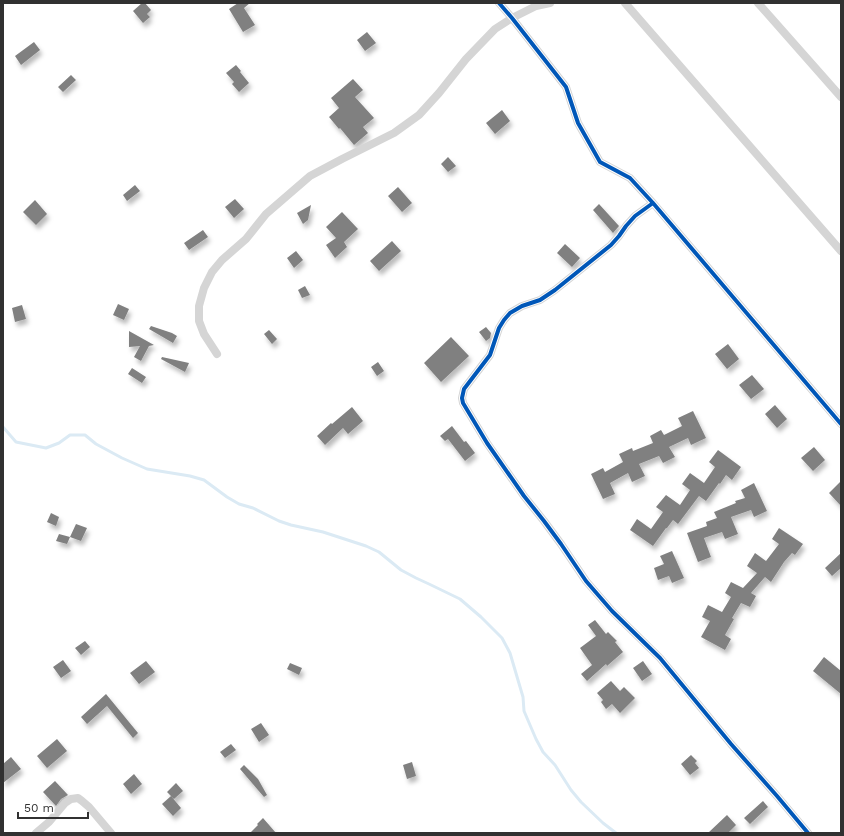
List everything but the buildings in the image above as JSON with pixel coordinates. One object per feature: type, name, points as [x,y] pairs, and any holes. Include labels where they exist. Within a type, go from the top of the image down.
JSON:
[{"type":"street","points":[[499,3],[566,87],[578,124],[600,162],[630,178],[653,203],[841,424]]},
{"type":"street","points":[[218,354],[204,334],[199,321],[199,306],[209,277],[222,260],[246,239],[266,214],[310,176],[394,133],[419,115],[466,59],[495,29],[512,18],[536,6],[550,3]]},
{"type":"street","points":[[625,3],[841,251]]},
{"type":"street","points":[[758,3],[841,97]]},
{"type":"street","points":[[653,203],[635,216],[611,245],[555,290],[540,300],[522,306],[507,316],[499,328],[490,355],[464,389],[462,403],[487,443],[524,496],[544,520],[586,581],[612,611],[660,658],[731,744],[808,833]]},
{"type":"street","points":[[36,833],[50,822],[65,803],[71,799],[78,798],[89,807],[111,833]]},
{"type":"waterway","points":[[3,427],[16,442],[46,448],[59,443],[70,435],[85,435],[96,444],[147,469],[190,476],[204,480],[239,504],[253,508],[279,521],[323,532],[366,546],[379,552],[401,570],[460,599],[502,638],[510,653],[523,697],[524,711],[543,752],[555,765],[571,790],[581,802],[616,833]]},
{"type":"cycle path","points":[[499,3],[566,87],[578,123],[600,162],[630,178],[653,203],[841,424]]},
{"type":"cycle path","points":[[653,203],[635,216],[611,245],[555,290],[540,300],[522,306],[510,313],[499,328],[490,355],[464,389],[462,398],[463,403],[487,443],[524,496],[561,544],[586,581],[612,611],[660,658],[731,744],[808,833]]}]
